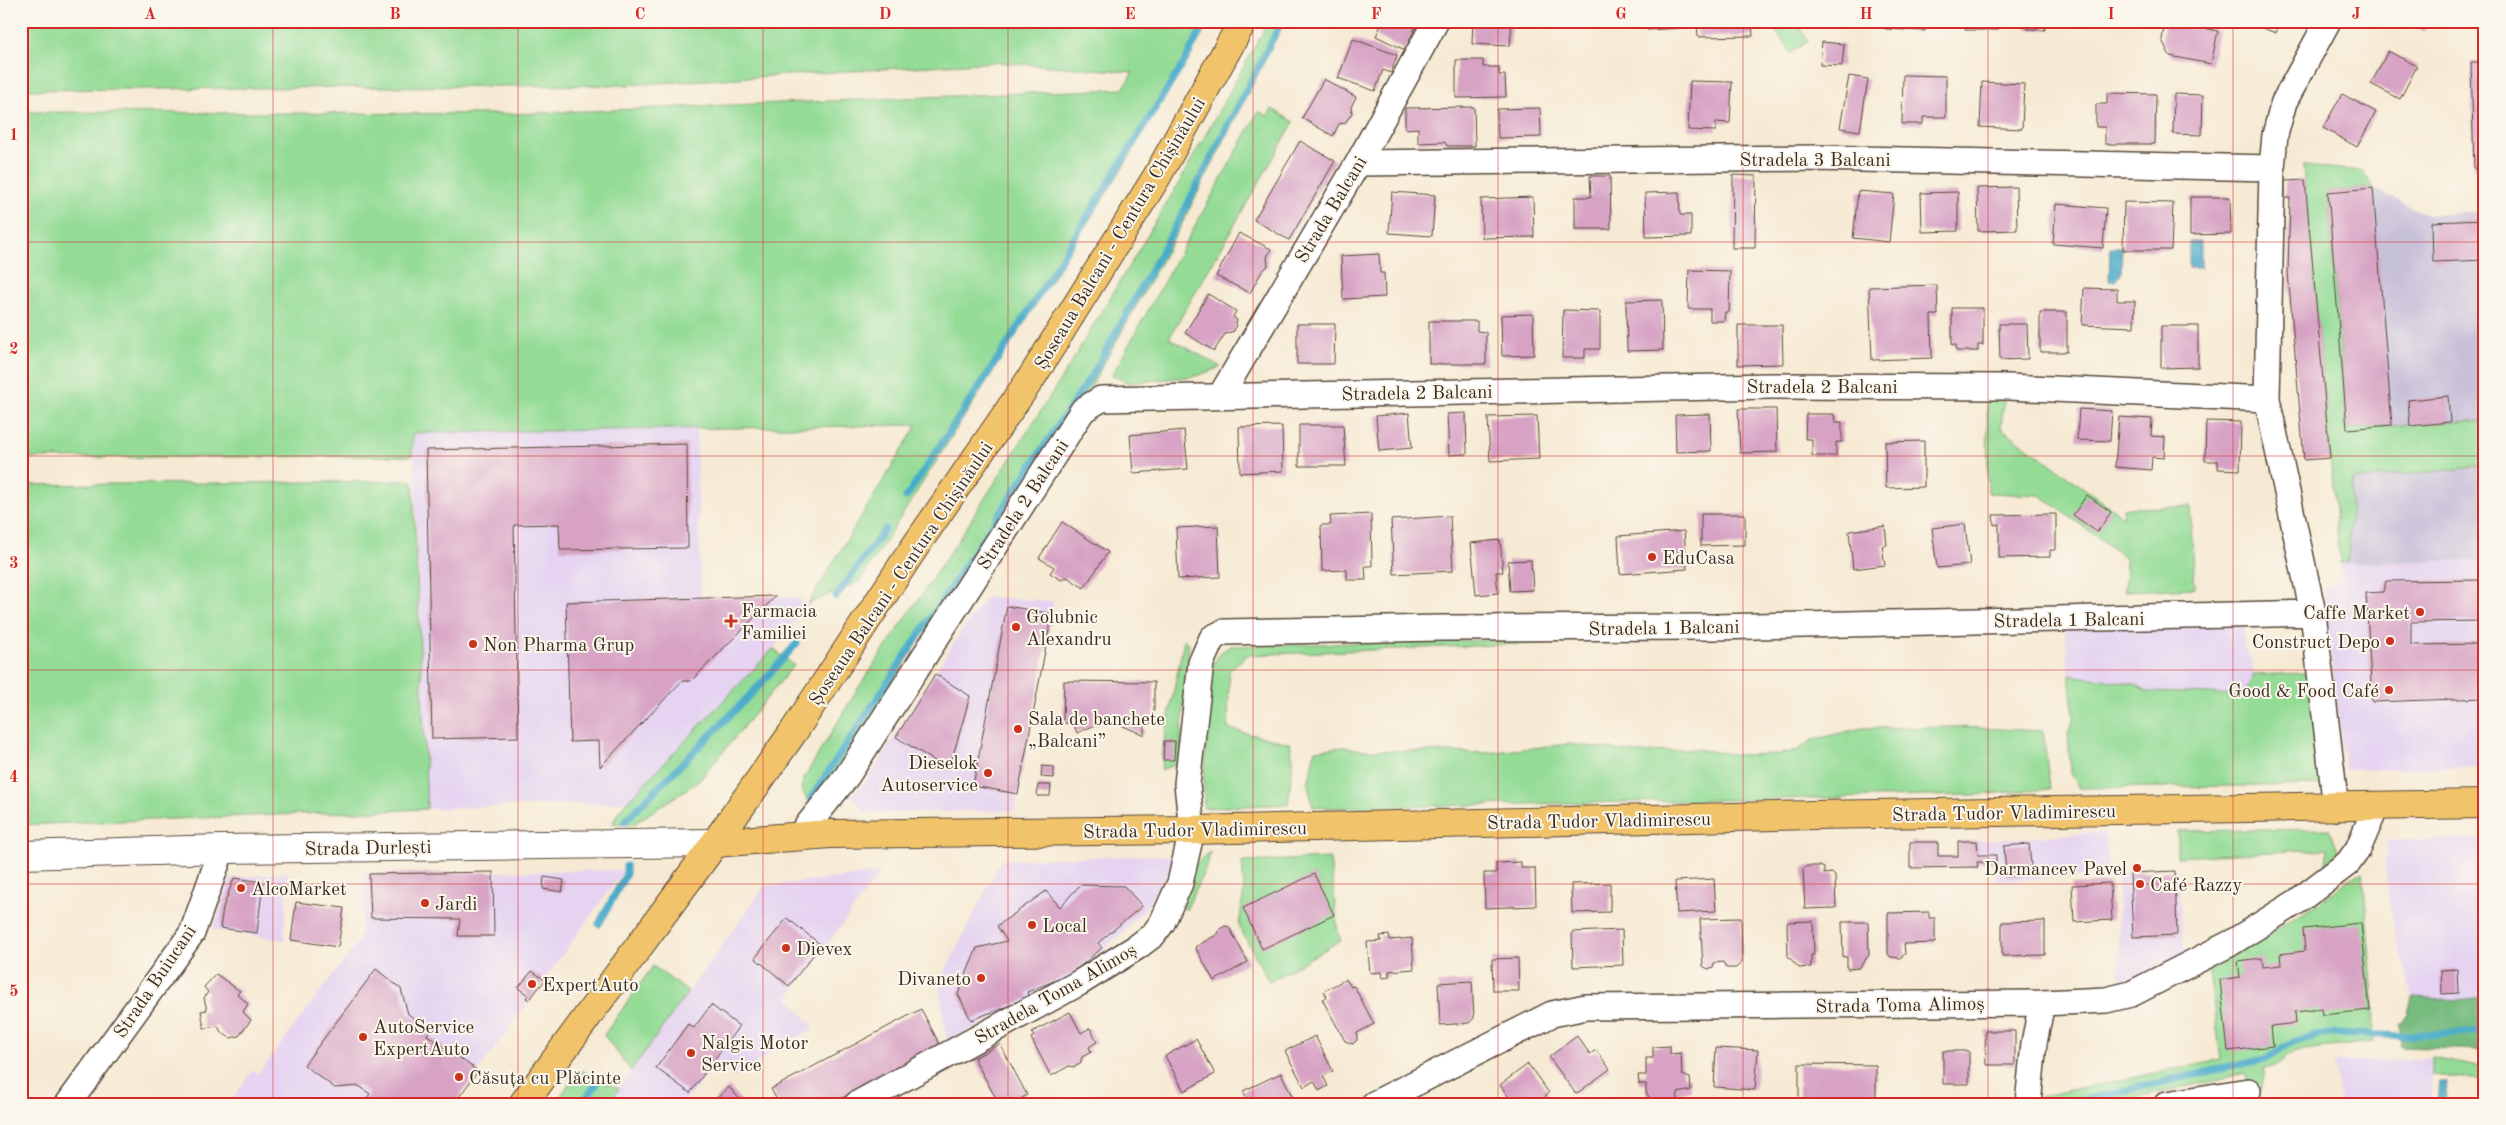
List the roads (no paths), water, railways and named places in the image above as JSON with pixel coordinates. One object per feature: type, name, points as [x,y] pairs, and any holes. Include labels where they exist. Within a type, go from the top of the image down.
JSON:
[{"type":"main road","name":"Șoseaua Balcani - Centura Chișinăului","points":[[523,1104],[715,843],[794,731],[910,554],[1032,378],[1156,178],[1243,21]]},
{"type":"main road","name":"Strada Tudor Vladimirescu","points":[[715,843],[799,836],[1192,830],[1815,815],[2336,808],[2485,804]]},
{"type":"street","name":"Strada Balcani","points":[[1221,395],[1358,163],[1436,21]]},
{"type":"street","points":[[2328,21],[2284,102],[2275,135],[2272,168],[2267,398],[2313,613],[2336,808]]},
{"type":"street","name":"Stradela 3 Balcani","points":[[1358,163],[1814,158],[2272,168]]},
{"type":"street","name":"Stradela 2 Balcani","points":[[799,836],[847,776],[1083,410],[1101,399],[1221,395],[1780,386],[2008,387],[2267,398]]},
{"type":"street","name":"Stradela 1 Balcani","points":[[1192,830],[1187,777],[1201,663],[1212,638],[1224,632],[1442,628],[1715,627],[2313,613]]},
{"type":"street","name":"Strada Toma Alimoș","points":[[1374,1104],[1552,1014],[1586,1008],[2042,1003],[2106,1000],[2131,994],[2231,943],[2298,901],[2348,863],[2358,849],[2376,807]]},
{"type":"street","name":"Stradela Toma Alimoș","points":[[857,1104],[1079,983],[1137,948],[1153,935],[1162,923],[1180,883],[1192,830]]},
{"type":"street","name":"Strada Durlești","points":[[21,855],[222,849],[715,843]]},
{"type":"street","name":"Strada Buiucani","points":[[68,1104],[192,932],[222,849]]},
{"type":"street","points":[[2028,1101],[2034,1044],[2042,1003]]},
{"type":"street","points":[[2167,1104],[2248,1091]]},
{"type":"water","points":[[2189,241],[2201,241],[2201,268],[2189,268]]},
{"type":"water","points":[[2110,247],[2122,247],[2121,274],[2116,281],[2109,281]]},
{"type":"water","points":[[2439,1082],[2447,1082],[2445,1104],[2437,1104]]},
{"type":"waterway","points":[[906,497],[1007,345],[1185,61],[1206,21]]},
{"type":"waterway","points":[[811,798],[1097,367],[1180,218],[1282,21]]},
{"type":"waterway","points":[[836,597],[885,529]]},
{"type":"waterway","points":[[624,822],[758,687],[797,643]]},
{"type":"waterway","points":[[599,924],[626,874],[626,866]]},
{"type":"waterway","points":[[2065,1104],[2265,1059],[2295,1041],[2315,1036],[2336,1033],[2406,1036],[2485,1031]]},
{"type":"waterway","points":[[581,1104],[596,1085]]},
{"type":"place","name":"EduCasa","points":[[1652,557]]},
{"type":"place","name":"Caffe Market","points":[[2420,612]]},
{"type":"place","name":"Farmacia Familiei","points":[[731,621]]},
{"type":"place","name":"Golubnic Alexandru","points":[[1016,627]]},
{"type":"place","name":"Construct Depo","points":[[2390,641]]},
{"type":"place","name":"Non Pharma Grup","points":[[473,644]]},
{"type":"place","name":"Good & Food Café","points":[[2389,690]]},
{"type":"place","name":"Sala de banchete „Balcani”","points":[[1018,729]]},
{"type":"place","name":"Dieselok Autoservice","points":[[988,773]]},
{"type":"place","name":"Darmancev Pavel","points":[[2137,868]]},
{"type":"place","name":"Café Razzy","points":[[2140,884]]},
{"type":"place","name":"AlcoMarket","points":[[241,888]]},
{"type":"place","name":"Jardi","points":[[425,903]]},
{"type":"place","name":"Local","points":[[1032,925]]},
{"type":"place","name":"Dievex","points":[[786,948]]},
{"type":"place","name":"Divaneto","points":[[981,978]]},
{"type":"place","name":"ExpertAuto","points":[[532,984]]},
{"type":"place","name":"AutoService ExpertAuto","points":[[363,1037]]},
{"type":"place","name":"Nalgis Motor Service","points":[[691,1053]]},
{"type":"place","name":"Căsuța cu Plăcinte","points":[[459,1077]]}]
